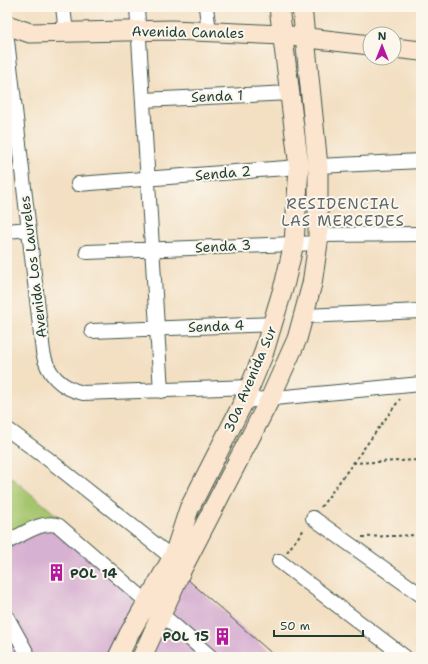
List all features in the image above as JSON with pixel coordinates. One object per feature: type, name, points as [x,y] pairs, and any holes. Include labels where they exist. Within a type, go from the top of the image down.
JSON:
[{"type":"street","points":[[63,7],[66,32]]},
{"type":"street","points":[[137,7],[161,391]]},
{"type":"street","points":[[206,7],[209,32]]},
{"type":"street","name":"30a Avenida Sur","points":[[142,657],[162,614],[178,563],[182,535],[190,509],[247,394],[274,324],[294,243],[299,167],[279,7]]},
{"type":"street","name":"30a Avenida Sur","points":[[118,657],[148,601],[178,563],[270,399],[297,339],[304,316],[312,284],[318,239],[318,166],[302,7]]},
{"type":"street","name":"Avenida Canales","points":[[7,25],[30,33],[139,31],[209,32],[282,35],[362,44]]},
{"type":"street","name":"Avenida Los Laureles","points":[[7,40],[43,352],[45,363],[52,375],[72,391],[83,393],[161,391],[247,394],[270,399],[416,384]]},
{"type":"street","points":[[402,49],[421,50]]},
{"type":"street","name":"Senda 1","points":[[143,100],[290,93]]},
{"type":"street","points":[[318,166],[421,161]]},
{"type":"street","name":"Senda 2","points":[[78,184],[299,167]]},
{"type":"street","points":[[7,231],[29,229]]},
{"type":"street","name":"Senda 3","points":[[87,252],[294,243],[318,239],[421,234]]},
{"type":"street","points":[[304,316],[421,311]]},
{"type":"street","name":"Senda 4","points":[[92,331],[274,324]]},
{"type":"street","points":[[7,429],[178,563]]},
{"type":"street","points":[[313,518],[342,537],[421,595]]},
{"type":"street","points":[[7,542],[46,524],[59,526],[148,601],[211,657]]},
{"type":"street","points":[[279,561],[405,657]]},
{"type":"street","points":[[7,617],[29,657]]},
{"type":"path","points":[[279,561],[313,518],[353,463],[416,384]]},
{"type":"path","points":[[353,463],[421,460]]},
{"type":"path","points":[[342,537],[421,535]]},
{"type":"green space","points":[[7,474],[60,518],[7,542]]},
{"type":"building","name":"POL 14","points":[[48,528],[56,530],[140,600],[111,657],[32,657],[7,609],[7,547]]},
{"type":"building","name":"POL 15","points":[[186,578],[276,657],[217,657],[168,615]]},
{"type":"building","points":[[165,625],[203,657],[150,657]]},
{"type":"building","points":[[7,629],[23,657],[7,657]]},
{"type":"place","name":"POL 14","points":[[57,573]]},
{"type":"place","name":"POL 15","points":[[222,636]]},
{"type":"district","name":"RESIDENCIAL LAS MERCEDES","points":[[343,212]]}]
